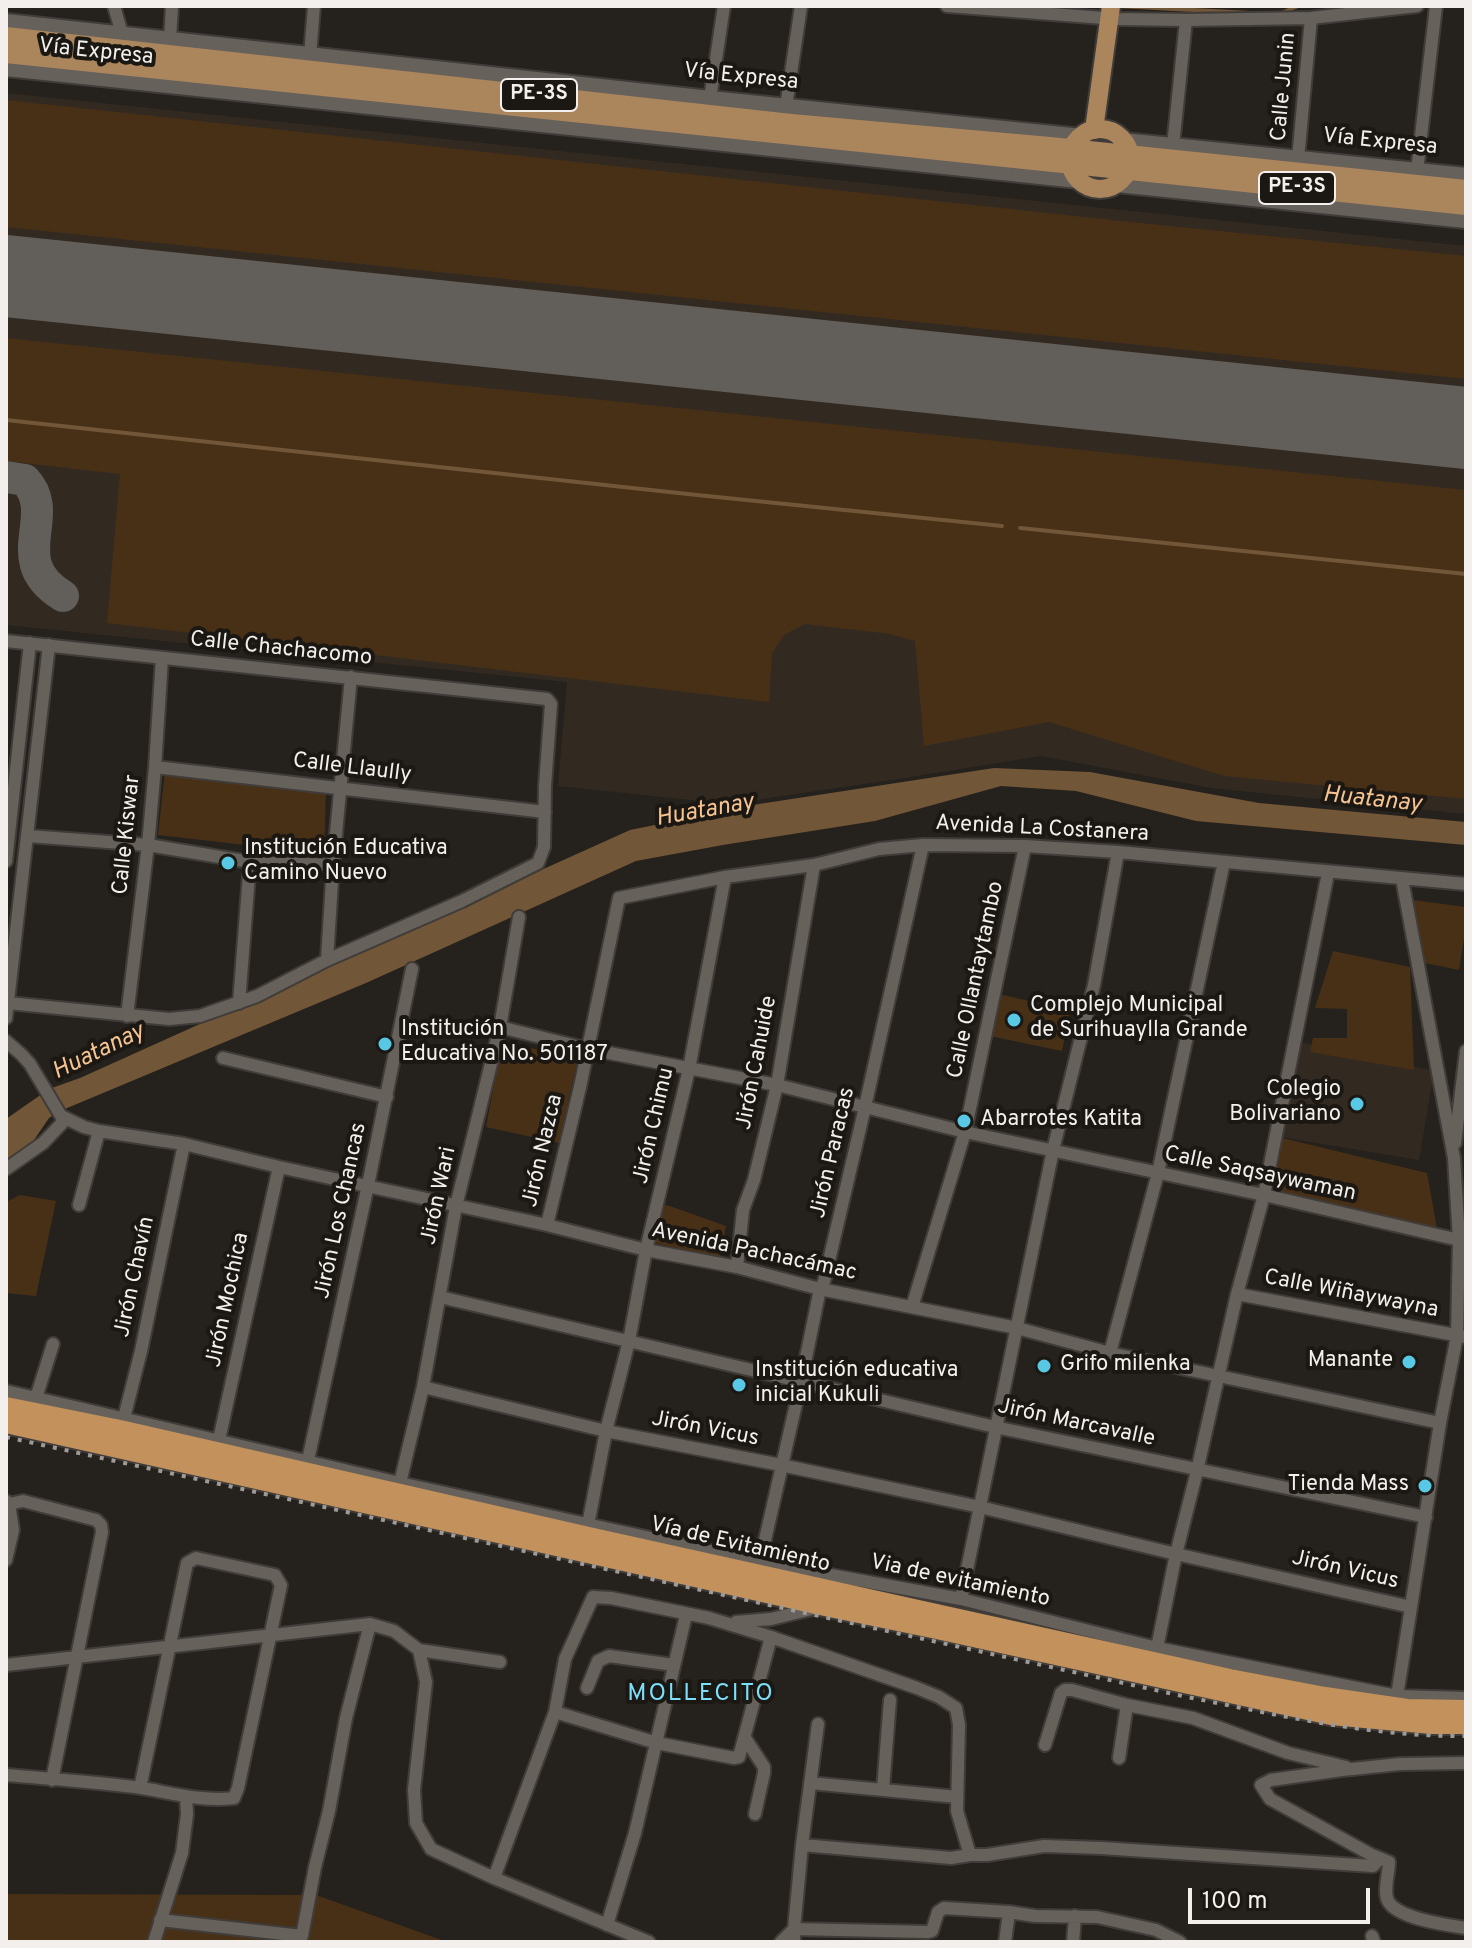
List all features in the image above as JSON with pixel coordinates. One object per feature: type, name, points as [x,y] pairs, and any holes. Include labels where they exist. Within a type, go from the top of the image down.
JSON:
[{"type":"highway","name":"Vía de Evitamiento","points":[[6,1407],[217,1447],[1230,1679],[1407,1709],[1466,1710]]},
{"type":"highway","name":"Vía de Evitamiento","points":[[6,1423],[825,1606],[1331,1715],[1466,1724]]},
{"type":"main road","points":[[1100,154],[1114,13]]},
{"type":"main road","name":"Vía Expresa","points":[[6,22],[786,107],[1100,154],[1466,217]]},
{"type":"main road","name":"Vía Expresa","points":[[6,36],[639,114],[1100,154],[1435,194],[1466,206]]},
{"type":"main road","name":"Vía Expresa","points":[[6,54],[426,90]]},
{"type":"main road","name":"Vía Expresa","points":[[6,68],[588,128],[1100,154],[1173,146],[1417,171],[1466,179]]},
{"type":"main road","points":[[426,90],[476,74]]},
{"type":"main road","points":[[592,86],[639,114]]},
{"type":"main road","points":[[426,90],[468,116]]},
{"type":"main road","points":[[588,128],[639,114]]},
{"type":"main road","points":[[1466,179],[1435,194],[1466,217]]},
{"type":"main road","name":"Vía Expresa","points":[[1435,194],[1466,189]]},
{"type":"street","points":[[114,6],[122,34]]},
{"type":"street","points":[[170,39],[172,6]]},
{"type":"street","points":[[310,56],[314,6]]},
{"type":"street","points":[[710,99],[724,6]]},
{"type":"street","points":[[786,107],[801,6]]},
{"type":"street","points":[[947,6],[1114,13],[1186,20],[1311,18],[1351,9],[1417,6]]},
{"type":"street","points":[[1417,171],[1436,6]]},
{"type":"street","name":"Calle Junin","points":[[1298,159],[1311,18]]},
{"type":"street","points":[[1173,146],[1186,20]]},
{"type":"street","name":"Calle Chachacomo","points":[[6,641],[547,699],[551,704],[545,812]]},
{"type":"street","points":[[6,861],[10,783],[30,643]]},
{"type":"street","points":[[6,1018],[49,645]]},
{"type":"street","name":"Calle Kiswar","points":[[127,1016],[148,845],[162,658]]},
{"type":"street","points":[[327,960],[339,788],[351,677]]},
{"type":"street","name":"Calle Llaully","points":[[155,767],[545,812]]},
{"type":"street","points":[[10,783],[32,787]]},
{"type":"street","points":[[8,1003],[184,1019],[239,1003],[538,863],[544,847],[545,812]]},
{"type":"street","points":[[28,836],[148,845],[250,862],[333,865]]},
{"type":"street","name":"Avenida La Costanera","points":[[619,898],[725,877],[814,865],[879,849],[923,845],[1025,846],[1118,852],[1466,884]]},
{"type":"street","name":"Jirón Paracas","points":[[760,1562],[923,845]]},
{"type":"street","name":"Calle Ollantaytambo","points":[[912,1307],[965,1132],[1025,846]]},
{"type":"street","points":[[961,1599],[1053,1150],[1094,985],[1118,852]]},
{"type":"street","points":[[239,1003],[250,862]]},
{"type":"street","points":[[1110,1353],[1158,1173],[1224,862]]},
{"type":"street","name":"Jirón Cahuide","points":[[737,1267],[743,1210],[754,1180],[777,1085],[814,865]]},
{"type":"street","points":[[1157,1648],[1237,1294],[1264,1195],[1328,873]]},
{"type":"street","name":"Jirón Chimu","points":[[588,1525],[646,1250],[689,1069],[725,877]]},
{"type":"street","points":[[1402,879],[1460,1158]]},
{"type":"street","name":"Jirón Nazca","points":[[547,1225],[619,898]]},
{"type":"street","name":"Jirón Wari","points":[[400,1483],[423,1387],[456,1206],[500,1027],[519,917]]},
{"type":"street","name":"Jirón Los Chancas","points":[[308,1460],[412,969]]},
{"type":"street","name":"Calle Saqsaywaman","points":[[500,1027],[588,1049],[777,1085],[965,1132],[1459,1240]]},
{"type":"street","points":[[6,1041],[22,1055],[64,1118],[43,1143],[6,1169]]},
{"type":"street","points":[[1397,1696],[1440,1423],[1462,1336],[1460,1158],[1466,1051]]},
{"type":"street","points":[[223,1058],[387,1097]]},
{"type":"street","name":"Avenida Pachacámac","points":[[64,1118],[99,1131],[184,1144],[646,1250],[737,1267],[820,1289],[1017,1328],[1110,1353],[1440,1423]]},
{"type":"street","points":[[79,1205],[99,1131]]},
{"type":"street","name":"Jirón Chavín","points":[[124,1418],[184,1144]]},
{"type":"street","name":"Jirón Mochica","points":[[217,1447],[279,1167]]},
{"type":"street","name":"Calle Wiñaywayna","points":[[1237,1294],[1462,1336]]},
{"type":"street","name":"Jirón Marcavalle","points":[[440,1297],[995,1427],[1426,1517]]},
{"type":"street","points":[[36,1398],[53,1344]]},
{"type":"street","name":"Jirón Vicus","points":[[423,1387],[606,1431],[980,1507],[1411,1607]]},
{"type":"street","name":"Via de evitamiento","points":[[6,1391],[124,1418],[217,1447],[308,1460],[760,1562],[961,1599],[1157,1648],[1397,1696],[1466,1698]]},
{"type":"street","points":[[6,1560],[13,1530],[8,1502],[23,1501],[96,1520],[101,1525],[52,1780]]},
{"type":"street","points":[[6,1775],[140,1788],[186,1796],[234,1798],[272,1634],[281,1585],[275,1575],[196,1558],[187,1563],[140,1788]]},
{"type":"street","points":[[494,1878],[555,1712],[565,1659],[593,1597],[732,1622],[751,1622],[825,1606]]},
{"type":"street","points":[[607,1925],[635,1833],[686,1615]]},
{"type":"street","points":[[709,1618],[917,1688],[956,1708],[959,1725],[957,1811],[970,1855]]},
{"type":"street","points":[[6,1665],[370,1624],[394,1631],[419,1650],[500,1662]]},
{"type":"street","points":[[160,1920],[302,1936],[346,1718],[370,1624]]},
{"type":"street","points":[[555,1712],[657,1743],[739,1757],[771,1637]]},
{"type":"street","points":[[419,1650],[426,1682],[414,1790],[416,1823],[431,1849],[649,1942]]},
{"type":"street","points":[[587,1688],[598,1661],[609,1656],[674,1665]]},
{"type":"street","points":[[1045,1745],[1061,1693],[1072,1690],[1193,1718],[1288,1753],[1353,1769]]},
{"type":"street","points":[[883,1789],[890,1700]]},
{"type":"street","points":[[1119,1758],[1127,1705]]},
{"type":"street","points":[[794,1935],[818,1724]]},
{"type":"street","points":[[745,1738],[764,1767],[755,1814]]},
{"type":"street","points":[[802,1845],[951,1858],[1044,1846],[1087,1847],[1373,1866],[1379,1859],[1270,1799],[1261,1785],[1271,1780],[1353,1769],[1400,1764],[1466,1763]]},
{"type":"street","points":[[810,1783],[957,1797]]},
{"type":"street","points":[[154,1942],[182,1853],[186,1796]]},
{"type":"street","points":[[1372,1855],[1389,1862],[1389,1902],[1408,1916],[1463,1927],[1461,1942]]},
{"type":"street","points":[[781,1942],[794,1935],[932,1936],[938,1912],[944,1908],[1035,1916],[1097,1917],[1156,1930],[1180,1942]]},
{"type":"street","points":[[1005,1942],[1009,1912]]},
{"type":"street","points":[[1073,1942],[1075,1916]]},
{"type":"street","points":[[1141,1942],[1142,1928]]},
{"type":"shaded area","points":[[6,93],[1466,246],[1466,814],[1211,788],[1041,756],[735,803],[558,786],[567,682],[6,625]]},
{"type":"shaded area","points":[[6,100],[1466,256],[1466,379],[6,227]]},
{"type":"shaded area","points":[[6,338],[1466,490],[1466,799],[1224,776],[1049,722],[924,746],[915,641],[890,634],[805,624],[784,635],[772,653],[769,702],[107,623],[120,474],[6,461]]},
{"type":"shaded area","points":[[994,768],[1090,772],[1259,803],[1466,822],[1466,845],[1196,821],[1076,791],[1001,786],[875,821],[636,861],[366,983],[60,1111],[49,1118],[32,1143],[6,1161],[6,1119],[49,1089],[80,1078],[630,830],[759,804]]},
{"type":"shaded area","points":[[165,771],[326,790],[324,854],[158,835]]},
{"type":"shaded area","points":[[1413,900],[1466,907],[1459,970],[1420,962]]},
{"type":"shaded area","points":[[1333,951],[1410,967],[1414,1070],[1310,1052],[1313,1038],[1347,1038],[1347,1009],[1315,1008]]},
{"type":"shaded area","name":"Complejo Municipal de Surihuaylla Grande","points":[[989,992],[1070,1010],[1062,1051],[980,1034]]},
{"type":"shaded area","name":"Colegio Bolivariano","points":[[1295,1041],[1434,1071],[1419,1160],[1281,1137]]},
{"type":"shaded area","points":[[502,1042],[578,1058],[559,1143],[486,1127]]},
{"type":"shaded area","points":[[1274,1136],[1427,1173],[1438,1234],[1261,1195]]},
{"type":"shaded area","points":[[20,1195],[56,1201],[36,1296],[6,1293],[6,1202]]},
{"type":"shaded area","points":[[667,1205],[726,1226],[720,1258],[646,1241],[653,1209]]},
{"type":"shaded area","points":[[6,1894],[316,1895],[447,1942],[6,1942]]},
{"type":"waterway","points":[[1117,6],[1251,13]]},
{"type":"waterway","points":[[1279,14],[1298,6]]},
{"type":"waterway","points":[[6,420],[1002,526]]},
{"type":"waterway","points":[[1020,528],[1466,574]]},
{"type":"taxiway","points":[[6,477],[25,480],[34,494],[37,508],[34,553],[37,568],[46,582],[63,596]]},
{"type":"runway","points":[[6,276],[1466,428]]},
{"type":"railway","points":[[6,1437],[1187,1697],[1360,1729],[1466,1736]]},
{"type":"place","name":"Institución Educativa Camino Nuevo","points":[[228,863]]},
{"type":"place","name":"Complejo Municipal de Surihuaylla Grande","points":[[1014,1020]]},
{"type":"place","name":"Institución Educativa No. 501187","points":[[385,1044]]},
{"type":"place","name":"Colegio Bolivariano","points":[[1357,1104]]},
{"type":"place","name":"Abarrotes Katita","points":[[964,1121]]},
{"type":"place","name":"Manante","points":[[1409,1362]]},
{"type":"place","name":"Grifo milenka","points":[[1044,1366]]},
{"type":"place","name":"Institución educativa inicial Kukuli","points":[[739,1385]]},
{"type":"place","name":"Tienda Mass","points":[[1425,1486]]},
{"type":"district","name":"MOLLECITO","points":[[701,1695]]},
{"type":"water label","name":"Huatanay","points":[[1372,801]]},
{"type":"water label","name":"Huatanay","points":[[705,812]]},
{"type":"water label","name":"Huatanay","points":[[99,1053]]}]
